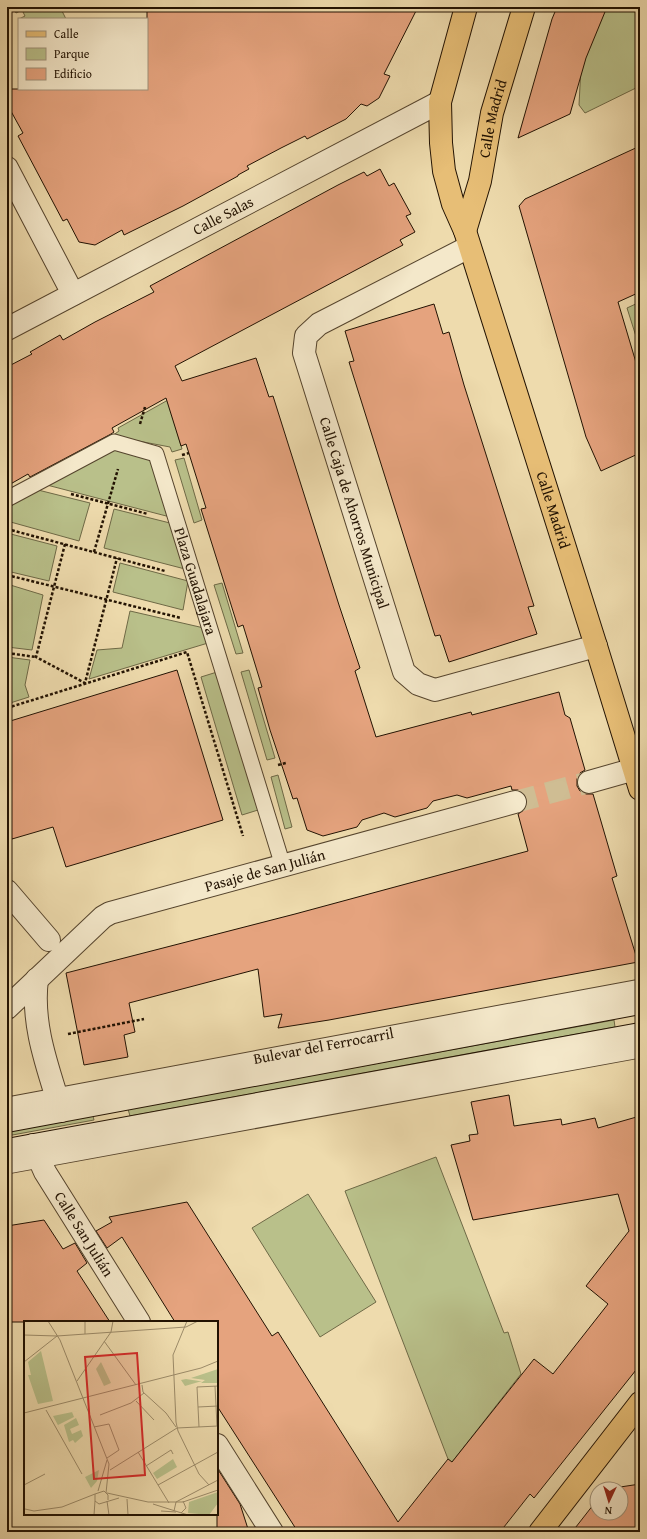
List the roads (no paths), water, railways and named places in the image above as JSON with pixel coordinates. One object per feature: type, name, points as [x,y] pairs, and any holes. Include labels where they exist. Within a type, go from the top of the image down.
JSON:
[{"type":"main road","name":"Calle Madrid","points":[[466,7],[440,102],[441,143],[444,171],[453,204],[467,239],[637,779]]},
{"type":"main road","name":"Calle Madrid","points":[[467,239],[480,181],[492,113],[524,7]]},
{"type":"main road","points":[[540,1532],[640,1403]]},
{"type":"street","name":"Calle Salas","points":[[7,329],[440,102]]},
{"type":"street","points":[[7,168],[73,294]]},
{"type":"street","name":"Calle Caja de Ahorros Municipal","points":[[467,239],[319,324],[306,336],[304,353],[404,672],[418,684],[435,690],[596,646]]},
{"type":"street","points":[[589,782],[637,779]]},
{"type":"street","name":"Pasaje de San Julián","points":[[37,979],[103,917],[110,913],[515,802]]},
{"type":"street","points":[[7,891],[49,940]]},
{"type":"street","points":[[7,1008],[37,979]]},
{"type":"street","points":[[37,979],[36,1007],[44,1059],[59,1104]]},
{"type":"street","name":"Bulevar del Ferrocarril","points":[[7,1121],[59,1104],[640,1003]]},
{"type":"street","points":[[7,1150],[36,1153],[640,1034]]},
{"type":"street","name":"Calle San Julián","points":[[36,1153],[45,1172],[139,1321]]},
{"type":"street","points":[[218,1447],[272,1532]]},
{"type":"lane","name":"Plaza Guadalajara","points":[[7,499],[114,442],[156,454],[283,866]]},
{"type":"lane","name":"Bulevar del Ferrocarril","points":[[7,1105],[59,1104],[640,987]]},
{"type":"lane","points":[[7,1166],[36,1153],[640,1050]]},
{"type":"tunnel","points":[[515,802],[589,782]]}]
